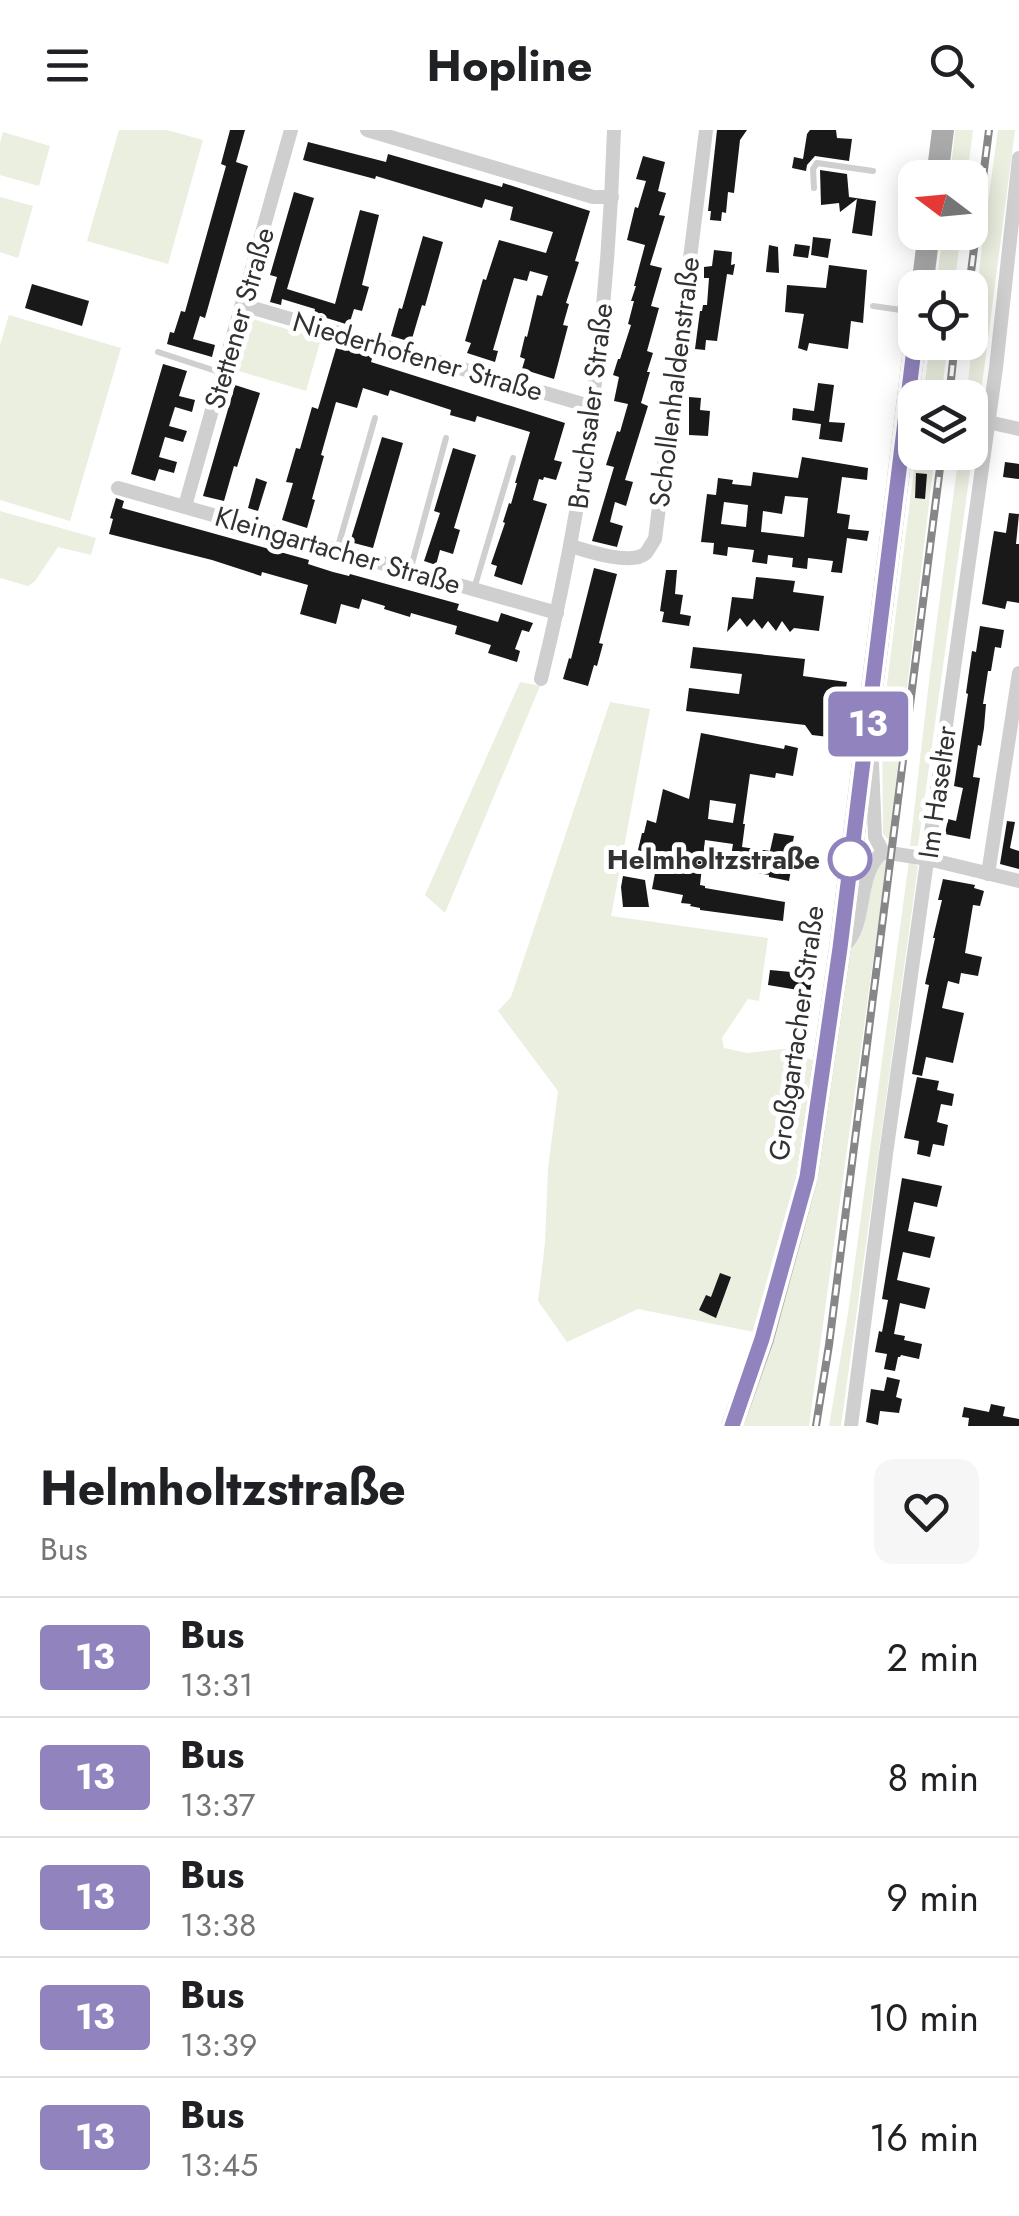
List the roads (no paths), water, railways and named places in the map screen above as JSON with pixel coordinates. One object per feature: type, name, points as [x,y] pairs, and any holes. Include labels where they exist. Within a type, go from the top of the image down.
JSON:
[{"type":"main road","points":[[939,160],[943,130]]},
{"type":"main road","name":"Großgartacher Straße","points":[[732,1426],[762,1339],[807,1177],[840,948],[913,360]]},
{"type":"street","name":"Stettener Straße","points":[[184,506],[292,130]]},
{"type":"street","points":[[366,130],[414,138],[593,196],[612,197]]},
{"type":"street","name":"Bruchsaler Straße","points":[[541,679],[558,612],[593,407],[610,243],[614,130]]},
{"type":"street","name":"Schollenhaldenstraße","points":[[570,546],[602,555],[636,558],[646,553],[655,538],[706,130]]},
{"type":"street","name":"Im Haselter","points":[[988,422],[1019,158]]},
{"type":"street","name":"Niederhofener Straße","points":[[244,305],[593,407]]},
{"type":"street","points":[[988,422],[1019,429]]},
{"type":"street","name":"Im Haselter","points":[[851,1426],[981,470]]},
{"type":"street","name":"Kleingartacher Straße","points":[[118,488],[558,612]]},
{"type":"street","points":[[988,874],[1019,673]]},
{"type":"street","points":[[866,741],[871,742],[875,837],[883,852]]},
{"type":"street","points":[[840,948],[849,943],[870,868],[883,852],[1019,881]]},
{"type":"lane","points":[[814,188],[816,163],[873,171]]},
{"type":"lane","points":[[874,306],[898,310]]},
{"type":"lane","points":[[158,352],[223,373]]},
{"type":"lane","points":[[337,550],[375,418]]},
{"type":"lane","points":[[410,570],[446,438]]},
{"type":"lane","points":[[474,589],[513,458]]},
{"type":"railway","points":[[971,270],[989,130]]},
{"type":"railway","points":[[951,380],[953,360]]},
{"type":"railway","points":[[816,1426],[940,470]]},
{"type":"place","name":"Helmholtzstraße","points":[[850,859]]}]
